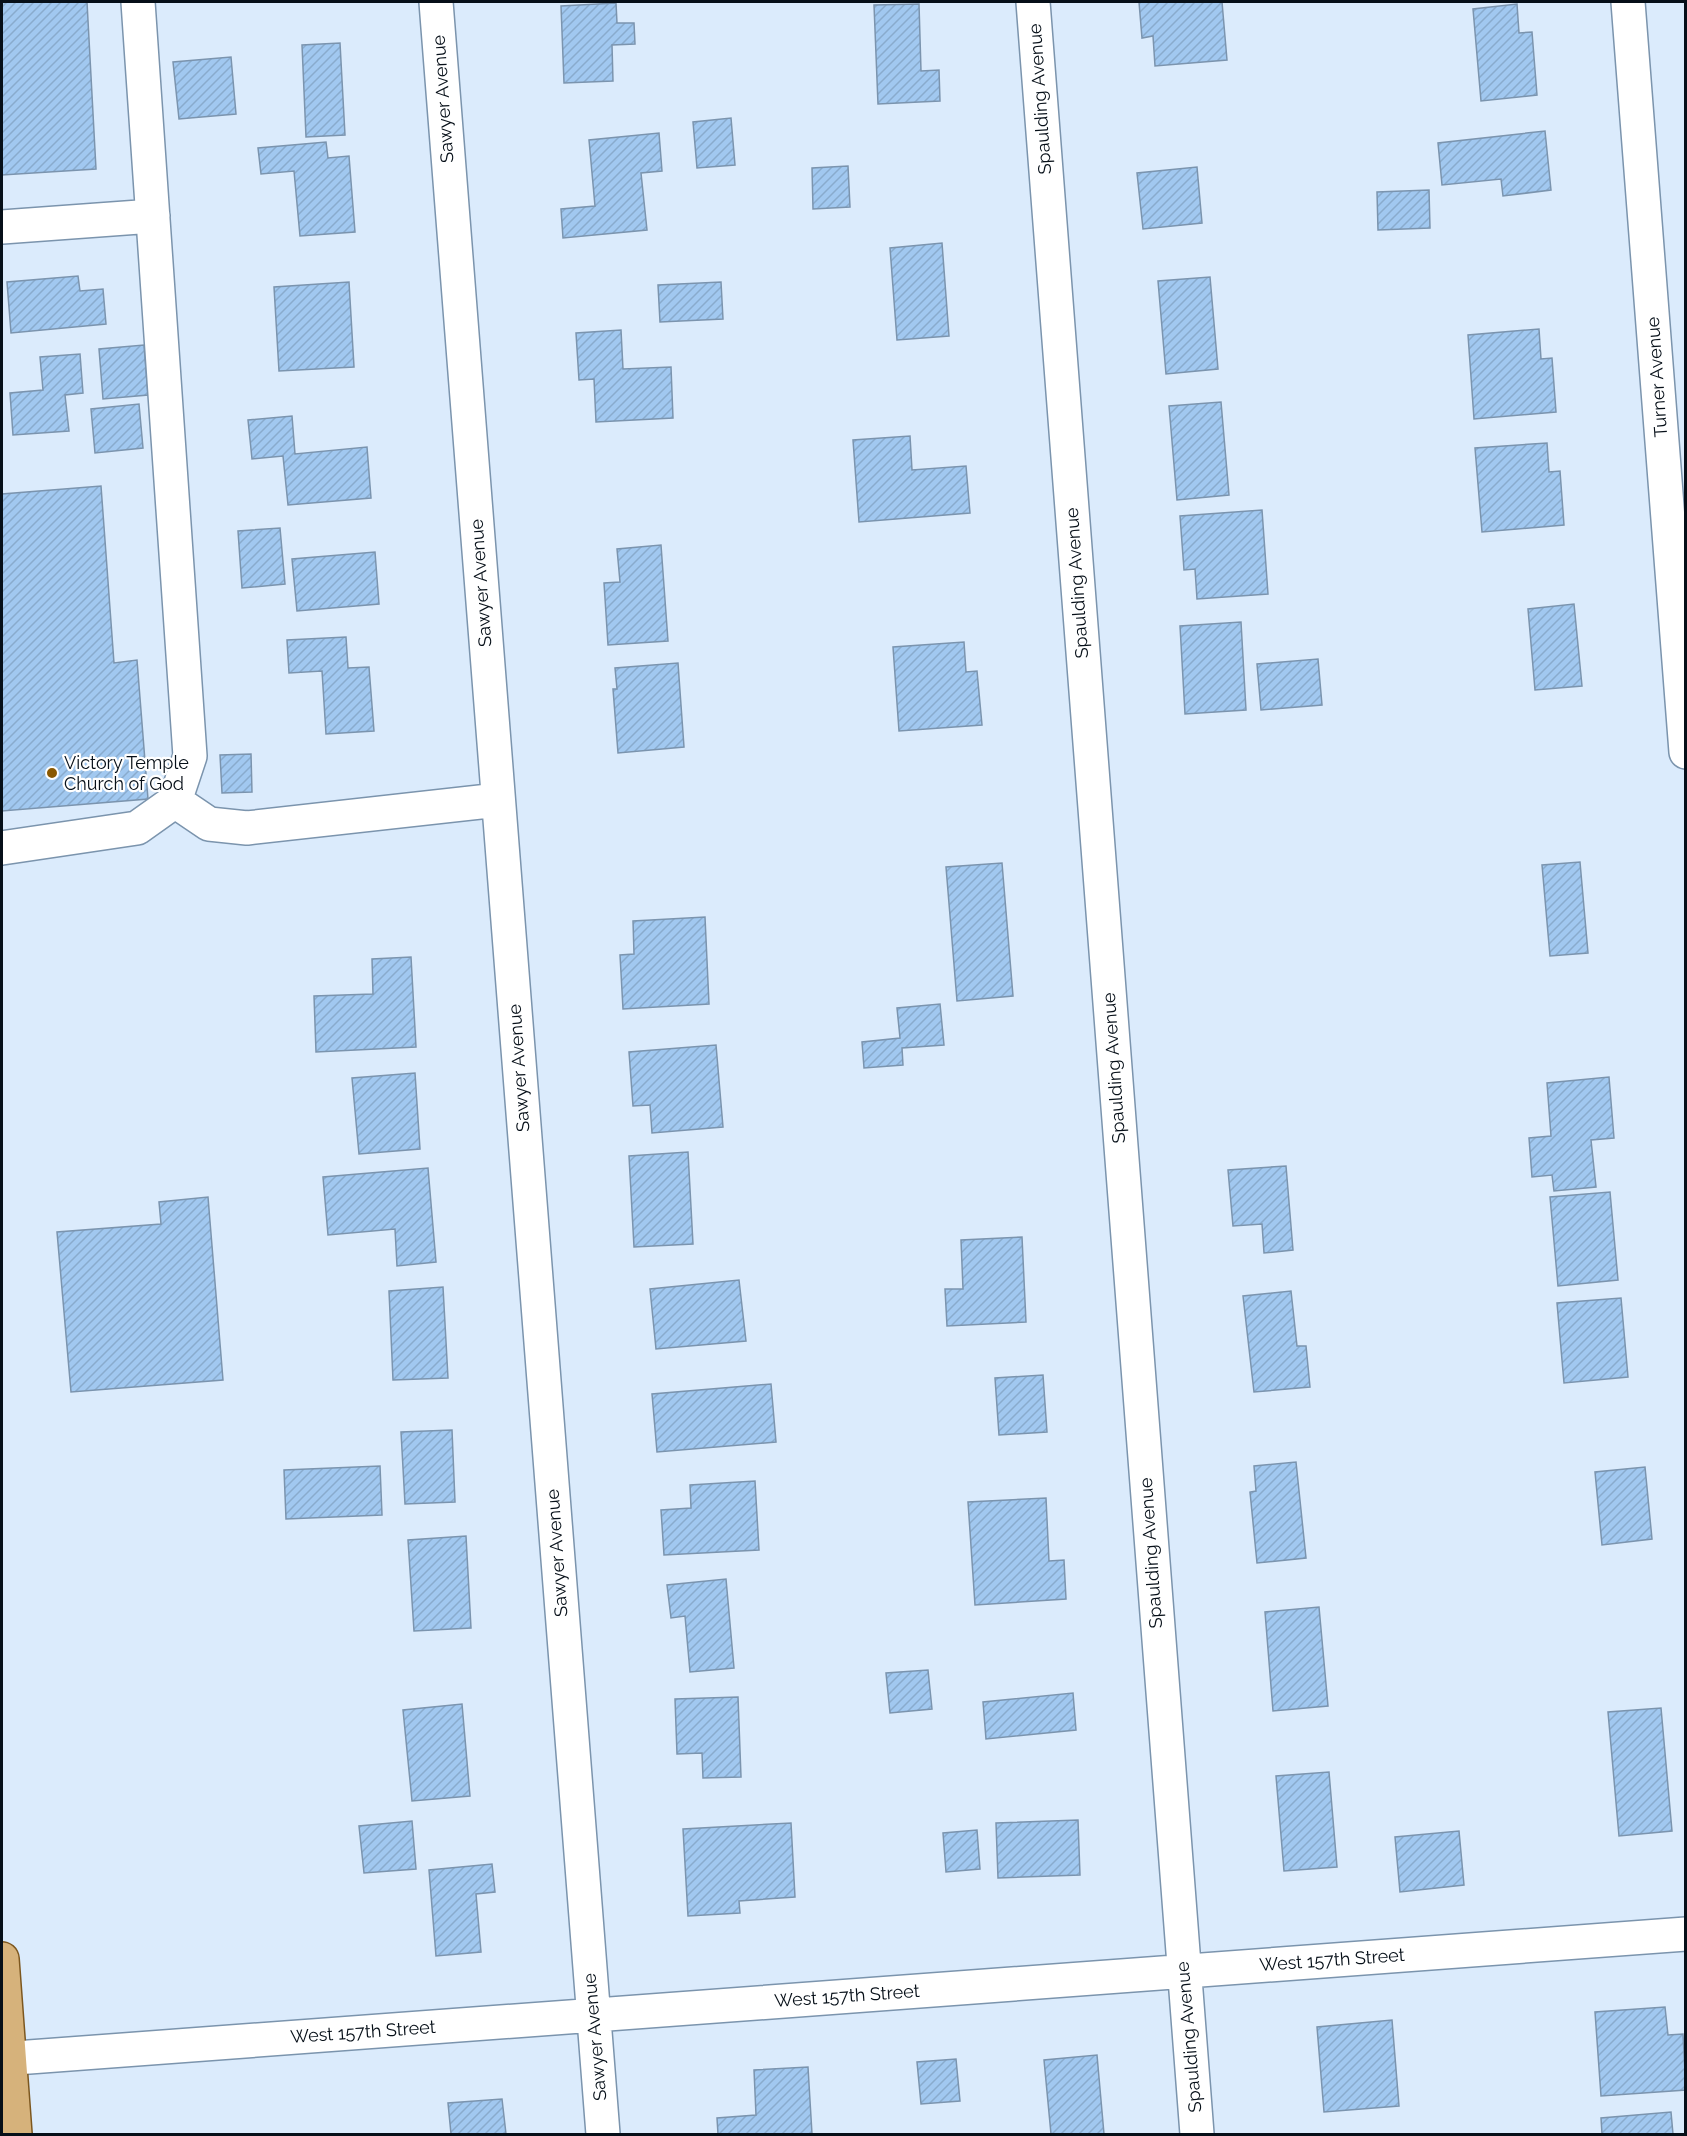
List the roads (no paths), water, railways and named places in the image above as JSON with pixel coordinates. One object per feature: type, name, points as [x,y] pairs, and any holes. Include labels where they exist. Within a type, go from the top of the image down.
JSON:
[{"type":"main road","points":[[2,1959],[5,2058],[15,2134]]},
{"type":"street","points":[[2,848],[137,828],[175,801],[190,756],[138,2]]},
{"type":"street","name":"Sawyer Avenue","points":[[435,2],[603,2134]]},
{"type":"street","name":"Spaulding Avenue","points":[[1033,2],[1197,2134]]},
{"type":"street","name":"Turner Avenue","points":[[1628,2],[1686,752]]},
{"type":"street","points":[[2,227],[153,216]]},
{"type":"street","points":[[175,801],[209,824],[247,828],[498,800]]},
{"type":"street","name":"West 157th Street","points":[[5,2058],[1686,1934]]},
{"type":"place","name":"Victory Temple Church of God","points":[[52,773]]}]
